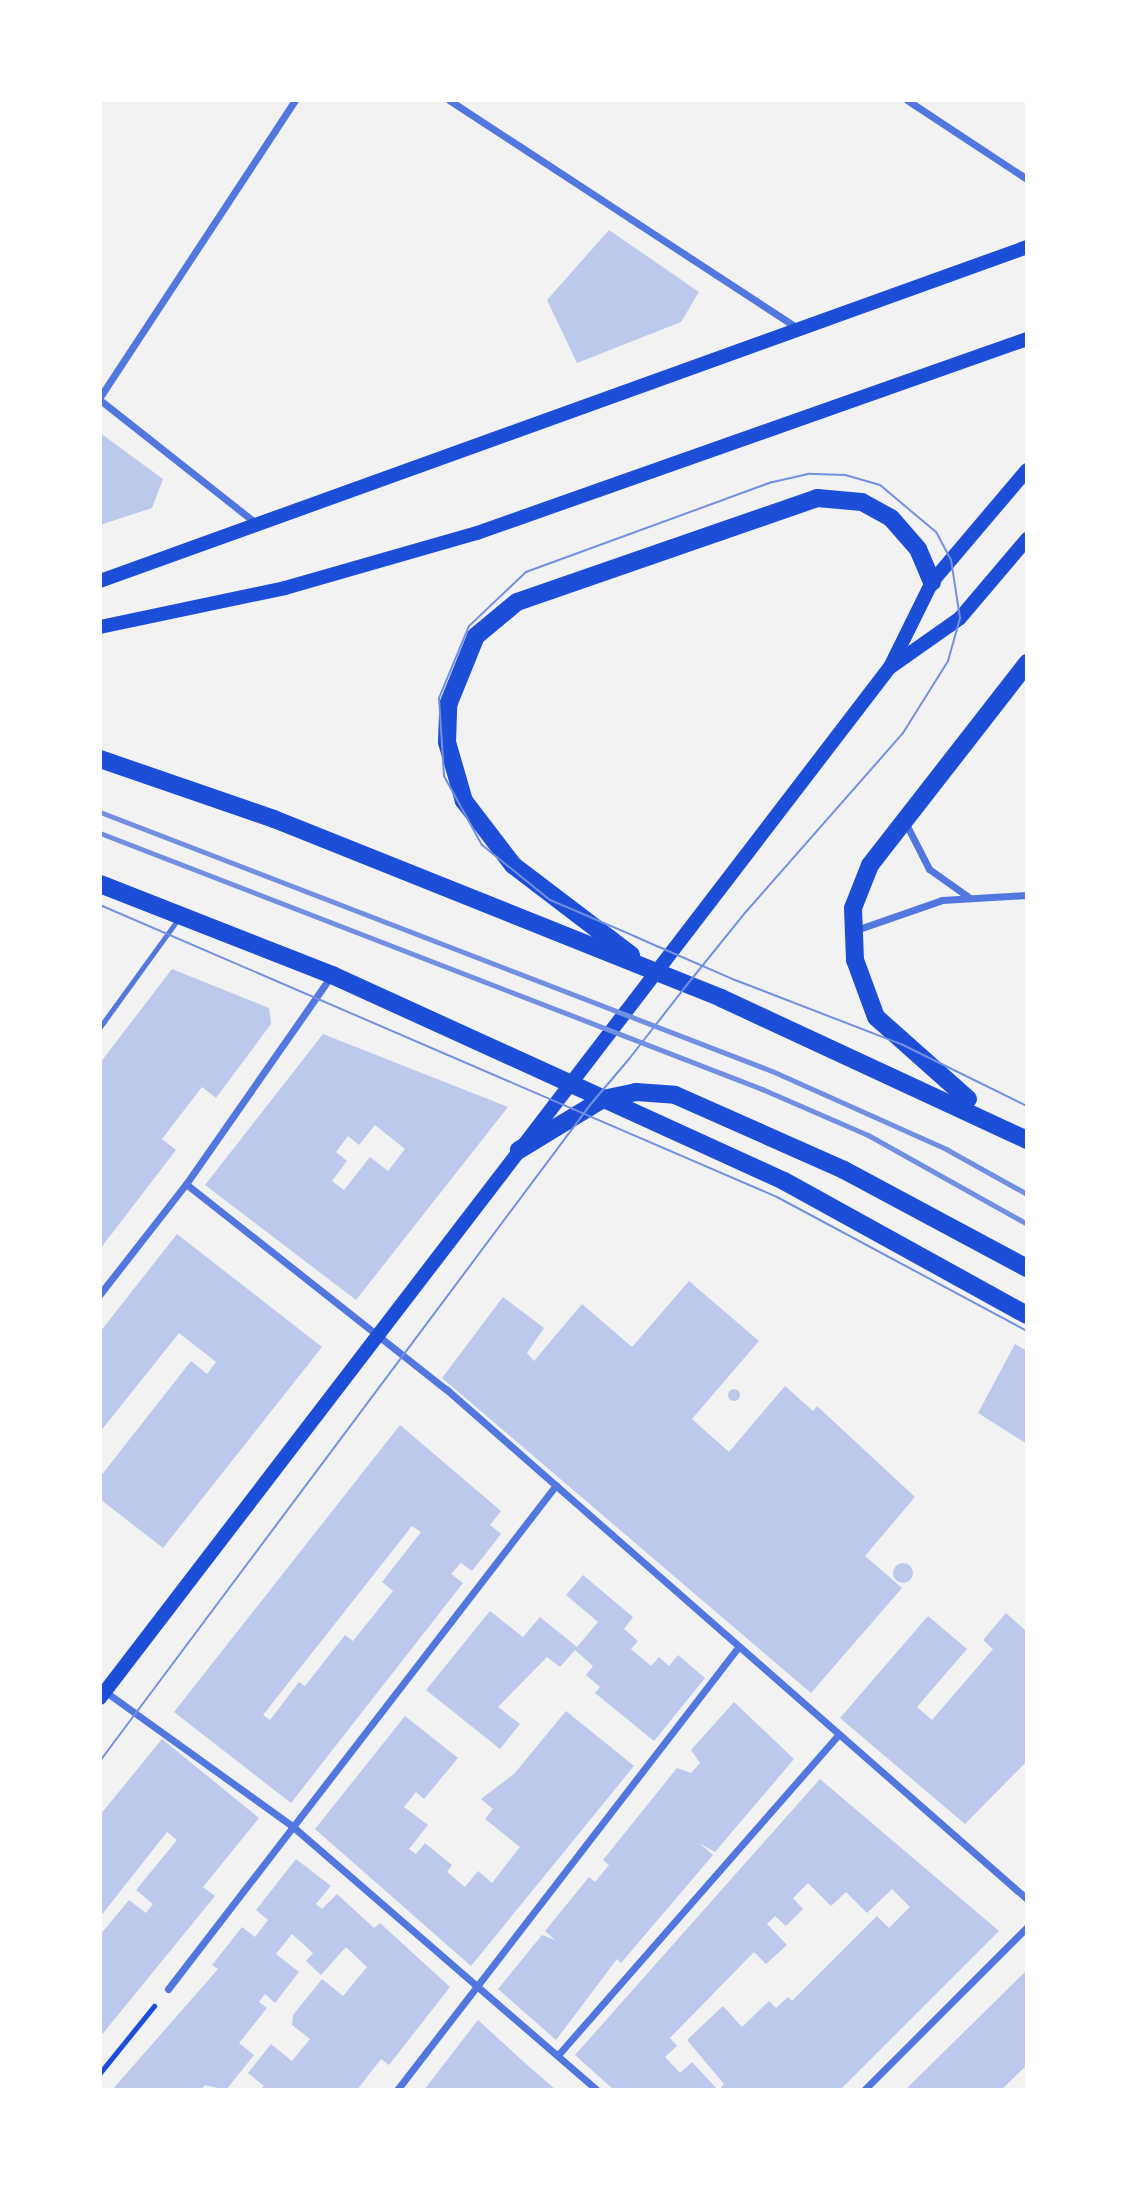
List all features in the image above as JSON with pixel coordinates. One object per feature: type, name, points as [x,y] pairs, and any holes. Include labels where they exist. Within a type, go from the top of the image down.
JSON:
[{"type":"main road","points":[[100,581],[1027,247]]},
{"type":"main road","points":[[100,627],[285,587],[477,533],[1027,340]]},
{"type":"main road","points":[[101,1692],[890,667],[932,582],[1027,470]]},
{"type":"main road","points":[[648,968],[513,865],[464,801],[447,743],[448,705],[476,636],[517,602],[817,498],[862,502],[891,517],[918,549],[932,582]]},
{"type":"main road","points":[[890,667],[960,618],[1027,538]]},
{"type":"main road","points":[[1010,1130],[901,1044],[876,1017],[859,980],[852,932],[860,883],[905,820],[1027,663]]},
{"type":"main road","points":[[100,759],[274,819],[648,968],[1027,1140]]},
{"type":"main road","points":[[102,889],[180,915],[332,975],[783,1181],[1027,1314]]},
{"type":"main road","points":[[519,1150],[603,1099],[636,1092],[675,1095],[844,1170],[1027,1268]]},
{"type":"street","points":[[257,524],[100,398],[295,100]]},
{"type":"street","points":[[449,100],[798,328]]},
{"type":"street","points":[[907,100],[1027,179]]},
{"type":"street","points":[[905,820],[929,869],[968,897]]},
{"type":"street","points":[[852,932],[906,908],[968,897],[1027,895]]},
{"type":"street","points":[[100,1294],[186,1184],[332,975]]},
{"type":"street","points":[[186,1184],[419,1367],[1027,1899]]},
{"type":"street","points":[[168,1989],[291,1825],[556,1485]]},
{"type":"street","points":[[397,2090],[739,1646]]},
{"type":"street","points":[[101,1692],[291,1825],[479,1985],[597,2090]]},
{"type":"street","points":[[558,2055],[838,1735]]},
{"type":"street","points":[[864,2090],[1027,1927]]},
{"type":"lane","points":[[100,1027],[180,915]]},
{"type":"path","points":[[100,2073],[168,1989]]},
{"type":"building","points":[[609,230],[699,292],[681,322],[577,363],[547,300]]},
{"type":"building","points":[[100,433],[163,479],[152,508],[100,525]]},
{"type":"building","points":[[172,969],[269,1008],[271,1024],[216,1098],[202,1087],[162,1139],[176,1150],[100,1249],[100,1063]]},
{"type":"building","points":[[323,1034],[508,1107],[356,1300],[205,1185]],"holes":[[[375,1125],[405,1149],[388,1171],[370,1157],[344,1190],[332,1181],[347,1161],[336,1152],[348,1136],[359,1145]]]},
{"type":"building","points":[[177,1234],[322,1347],[163,1548],[100,1499],[100,1477],[191,1361],[207,1374],[216,1362],[179,1333],[100,1432],[100,1332]]},
{"type":"building","points":[[689,1281],[759,1341],[692,1419],[729,1452],[785,1386],[813,1411],[817,1406],[915,1497],[865,1556],[902,1588],[811,1693],[442,1378],[503,1297],[544,1328],[527,1353],[534,1361],[582,1304],[632,1347]]},
{"type":"building","points":[[1015,1344],[1027,1351],[1027,1444],[978,1413]]},
{"type":"building","points":[[734,1389],[740,1395],[734,1401],[728,1395]]},
{"type":"building","points":[[400,1425],[501,1511],[490,1525],[501,1534],[472,1571],[461,1563],[451,1574],[463,1583],[291,1803],[174,1712]],"holes":[[[412,1526],[421,1532],[382,1582],[393,1591],[353,1641],[345,1635],[305,1686],[299,1682],[270,1720],[263,1715]]]},
{"type":"building","points":[[903,1563],[910,1566],[913,1573],[910,1580],[903,1583],[896,1580],[893,1573],[896,1566]]},
{"type":"building","points":[[583,1575],[633,1617],[624,1629],[638,1641],[631,1649],[651,1666],[659,1657],[669,1666],[678,1655],[705,1678],[654,1741],[595,1693],[600,1687],[586,1675],[593,1666],[575,1650],[560,1667],[547,1657],[498,1707],[520,1724],[500,1749],[426,1690],[490,1611],[523,1637],[540,1617],[577,1647],[598,1622],[566,1595]]},
{"type":"building","points":[[1006,1613],[1027,1632],[1027,1761],[965,1824],[840,1718],[928,1616],[967,1649],[917,1707],[932,1720],[993,1649],[983,1640]]},
{"type":"building","points":[[734,1702],[794,1759],[715,1852],[699,1843],[713,1855],[621,1963],[617,1959],[556,2040],[498,1989],[542,1935],[555,1940],[545,1931],[589,1877],[595,1882],[609,1865],[603,1860],[677,1768],[691,1773],[700,1763],[691,1750]]},
{"type":"building","points":[[566,1711],[634,1766],[471,1966],[315,1829],[405,1716],[458,1758],[424,1799],[416,1792],[404,1807],[428,1825],[409,1849],[416,1854],[425,1843],[452,1865],[447,1872],[465,1887],[478,1871],[492,1883],[520,1847],[485,1819],[493,1809],[481,1799],[514,1774]]},
{"type":"building","points":[[162,1739],[259,1818],[203,1887],[215,1896],[100,2037],[100,1935],[129,1900],[146,1913],[153,1904],[136,1890],[177,1840],[167,1832],[100,1917],[100,1815]]},
{"type":"building","points":[[820,1779],[999,1931],[840,2090],[719,2090],[724,2084],[687,2040],[723,2006],[742,2027],[769,2001],[776,2008],[788,1997],[792,2001],[877,1916],[889,1928],[910,1907],[892,1889],[867,1913],[846,1892],[831,1906],[808,1883],[793,1898],[803,1909],[786,1926],[775,1916],[767,1924],[787,1945],[766,1964],[754,1952],[670,2038],[677,2046],[665,2057],[680,2073],[692,2062],[718,2090],[614,2090],[575,2055]]},
{"type":"building","points":[[296,1859],[331,1886],[316,1904],[322,1909],[337,1894],[374,1928],[380,1923],[450,1987],[389,2065],[381,2059],[357,2090],[260,2090],[264,2086],[248,2073],[271,2044],[292,2061],[310,2039],[292,2025],[293,2015],[322,1979],[343,1996],[367,1967],[346,1947],[321,1975],[306,1961],[313,1953],[292,1934],[276,1954],[299,1972],[275,2003],[265,1994],[259,2002],[267,2008],[239,2043],[254,2055],[226,2090],[205,2085],[201,2090],[112,2090],[218,1969],[212,1965],[242,1927],[255,1937],[268,1920],[256,1910]]},
{"type":"building","points":[[1027,1970],[1027,2065],[1001,2090],[905,2090]]},
{"type":"building","points":[[478,2020],[525,2063],[556,2090],[424,2090]]},
{"type":"tram line","points":[[100,1761],[590,1105],[629,1059],[686,986],[744,914],[903,733],[948,661],[960,618],[951,560],[936,532],[880,485],[845,475],[808,474],[772,482],[526,572],[469,626],[439,698],[444,776],[482,845],[550,900],[634,936],[659,947],[735,980],[901,1044],[1027,1106]]},
{"type":"tram line","points":[[100,905],[777,1197],[1027,1331]]},
{"type":"railway","points":[[100,812],[772,1071],[946,1149],[1027,1194]]},
{"type":"railway","points":[[100,833],[762,1089],[868,1135],[1027,1224]]}]
